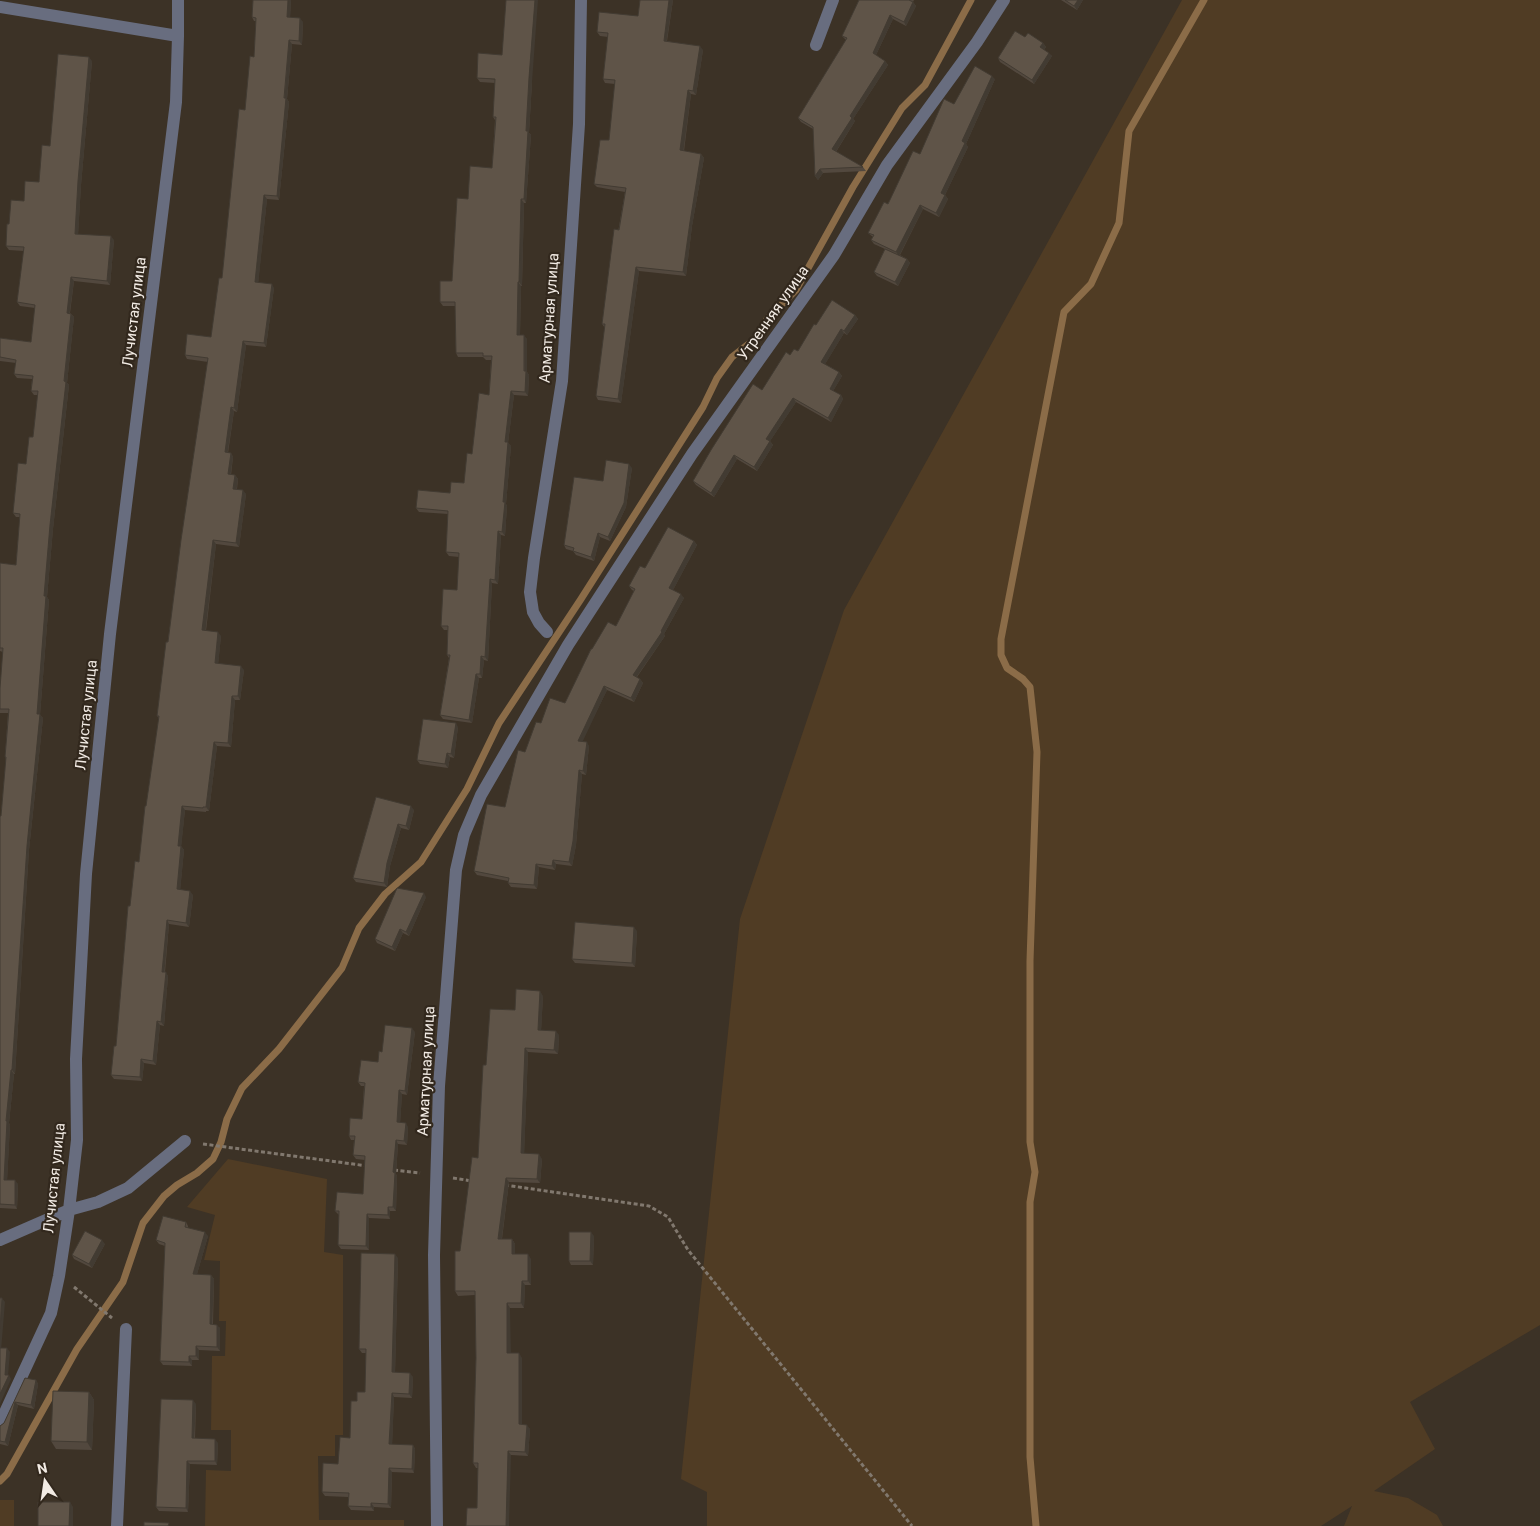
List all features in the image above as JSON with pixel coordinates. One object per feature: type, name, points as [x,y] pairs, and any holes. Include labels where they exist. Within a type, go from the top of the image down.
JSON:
[{"type":"street","name":"Лучистая улица","points":[[0,1423],[51,1313],[60,1276],[69,1210],[77,1140],[76,1059],[86,874],[110,634],[176,102],[178,0]]},
{"type":"street","name":"Арматурная улица","points":[[547,632],[533,612],[530,592],[562,381],[579,124],[581,0]]},
{"type":"street","points":[[816,45],[833,0]]},
{"type":"street","name":"Утренняя улица","points":[[564,643],[692,454],[834,255],[887,165],[1004,0]]},
{"type":"street","points":[[0,7],[178,36]]},
{"type":"street","name":"Арматурная улица","points":[[437,1526],[434,1255],[439,1086],[456,870],[464,835],[481,795],[564,643]]},
{"type":"street","points":[[0,1240],[69,1210],[98,1202],[128,1188],[185,1141]]},
{"type":"street","points":[[117,1526],[126,1329]]},
{"type":"path","points":[[205,1144],[369,1166]]},
{"type":"path","points":[[388,1169],[475,1181]]},
{"type":"path","points":[[504,1185],[649,1206],[668,1217],[688,1250],[912,1526]]},
{"type":"path","points":[[92,1302],[114,1320]]},
{"type":"shaded area","points":[[1182,0],[1540,0],[1540,1325],[1410,1402],[1435,1449],[1374,1491],[1408,1498],[1437,1515],[1443,1526],[1344,1526],[1352,1506],[1321,1526],[707,1526],[707,1492],[681,1479],[740,919],[844,610]]},
{"type":"shaded area","points":[[228,1159],[327,1179],[324,1252],[343,1255],[343,1435],[335,1435],[335,1456],[318,1456],[319,1520],[404,1520],[404,1526],[205,1526],[206,1470],[231,1471],[231,1430],[211,1430],[212,1356],[225,1356],[226,1321],[219,1321],[220,1261],[204,1260],[215,1215],[187,1207]]},
{"type":"shaded area","points":[[0,1500],[14,1500],[14,1526],[0,1526]]},
{"type":"building","points":[[253,0],[288,0],[287,17],[300,18],[299,41],[289,40],[277,196],[264,195],[255,282],[272,284],[264,343],[243,341],[234,408],[231,407],[225,452],[231,453],[228,474],[235,475],[233,489],[243,490],[236,543],[213,540],[202,630],[218,632],[215,663],[241,666],[238,696],[232,696],[228,743],[214,742],[206,807],[182,806],[178,846],[181,846],[177,889],[190,891],[186,923],[167,920],[162,972],[166,972],[161,1022],[157,1021],[153,1061],[141,1059],[140,1077],[111,1075],[114,1046],[116,1046],[128,906],[130,906],[135,861],[139,862],[145,806],[159,716],[157,716],[166,642],[168,642],[208,358],[185,355],[187,334],[211,337],[219,278],[222,278],[239,109],[245,110],[250,56],[254,57],[256,18],[252,17]]},
{"type":"building","points":[[506,0],[535,0],[526,131],[528,131],[524,199],[521,199],[518,282],[517,335],[524,335],[525,392],[511,391],[505,442],[508,442],[502,532],[498,531],[495,580],[490,579],[485,657],[481,656],[480,674],[476,674],[469,720],[440,715],[450,655],[447,655],[448,626],[441,626],[443,589],[457,590],[459,553],[446,552],[448,511],[416,508],[418,490],[450,493],[451,482],[464,483],[467,453],[472,454],[479,393],[489,395],[492,356],[483,356],[483,353],[456,353],[455,302],[440,302],[440,281],[452,281],[457,198],[468,199],[470,166],[492,168],[496,117],[493,117],[495,79],[477,78],[478,53],[502,55]]},
{"type":"building","points":[[640,0],[669,0],[664,41],[700,46],[693,91],[688,90],[680,150],[701,154],[683,272],[636,267],[618,399],[596,396],[605,324],[602,324],[614,229],[619,230],[626,188],[594,184],[600,140],[609,140],[615,80],[603,79],[608,33],[597,32],[599,12],[638,16]]},
{"type":"building","points":[[859,0],[909,0],[913,2],[904,22],[890,15],[873,53],[885,61],[850,116],[852,118],[832,149],[863,167],[820,169],[815,176],[813,127],[798,118],[847,38],[842,36]]},
{"type":"building","points":[[1065,0],[1078,0],[1074,6]]},
{"type":"building","points":[[1015,31],[1025,37],[1028,33],[1043,43],[1040,47],[1049,53],[1032,80],[998,58]]},
{"type":"building","points":[[58,54],[89,57],[75,234],[111,236],[107,281],[71,277],[67,313],[71,314],[64,381],[66,382],[44,596],[46,596],[37,714],[40,714],[27,846],[12,1070],[6,1121],[4,1180],[15,1180],[15,1205],[0,1204],[0,816],[9,709],[0,709],[3,648],[0,648],[0,563],[16,565],[20,514],[13,513],[18,463],[26,464],[29,437],[33,437],[38,391],[31,391],[33,376],[14,374],[16,360],[0,357],[0,338],[31,342],[35,305],[17,302],[24,247],[6,246],[7,224],[9,224],[11,200],[24,201],[25,181],[39,182],[42,145],[50,146]]},
{"type":"building","points":[[975,66],[992,76],[962,141],[965,143],[941,193],[945,195],[936,213],[920,205],[896,252],[871,240],[874,235],[868,233],[884,202],[888,204],[913,151],[920,154],[944,99],[954,104]]},
{"type":"building","points":[[885,249],[907,259],[895,282],[874,272]]},
{"type":"building","points":[[832,300],[855,315],[844,331],[841,329],[821,362],[839,372],[830,389],[841,395],[828,418],[793,398],[766,439],[770,441],[754,467],[734,455],[711,493],[693,481],[753,384],[762,390],[786,352],[790,355],[794,349],[798,351],[814,324],[816,325]]},
{"type":"building","points":[[606,460],[629,464],[624,503],[608,537],[598,533],[591,557],[573,551],[574,548],[564,545],[574,477],[603,481]]},
{"type":"building","points":[[668,527],[694,541],[669,588],[681,594],[662,632],[633,675],[640,679],[631,698],[604,686],[578,741],[587,742],[583,771],[579,770],[573,841],[569,862],[553,860],[552,866],[536,864],[534,885],[508,883],[509,878],[474,871],[487,804],[505,807],[518,750],[525,752],[536,722],[541,723],[550,698],[565,703],[591,649],[608,622],[616,626],[635,589],[629,586],[640,566],[645,568]]},
{"type":"building","points":[[423,719],[456,723],[451,754],[447,753],[445,764],[417,760]]},
{"type":"building","points":[[376,797],[411,806],[406,826],[398,824],[387,863],[384,883],[353,878]]},
{"type":"building","points":[[397,888],[424,893],[406,932],[400,929],[392,947],[375,939]]},
{"type":"building","points":[[575,922],[634,927],[632,963],[572,959]]},
{"type":"building","points":[[516,989],[540,991],[538,1030],[556,1031],[554,1050],[525,1048],[521,1153],[539,1154],[537,1179],[506,1178],[498,1239],[512,1239],[512,1254],[528,1254],[528,1281],[522,1281],[521,1303],[507,1303],[507,1353],[519,1353],[519,1424],[527,1425],[525,1452],[508,1451],[506,1526],[466,1526],[467,1508],[477,1508],[478,1463],[473,1463],[476,1358],[475,1291],[455,1291],[455,1251],[460,1251],[472,1157],[478,1158],[483,1065],[486,1065],[490,1009],[515,1010]]},
{"type":"building","points":[[385,1025],[412,1028],[405,1091],[399,1090],[397,1122],[406,1123],[404,1141],[396,1140],[393,1172],[395,1173],[393,1207],[388,1207],[388,1215],[367,1214],[366,1246],[338,1245],[339,1211],[335,1211],[337,1192],[363,1194],[365,1156],[353,1155],[355,1136],[349,1136],[350,1118],[362,1119],[365,1083],[358,1082],[361,1060],[378,1062],[379,1051],[382,1052]]},
{"type":"building","points":[[163,1216],[186,1222],[185,1227],[205,1232],[193,1274],[211,1275],[210,1324],[217,1325],[217,1347],[196,1346],[196,1356],[189,1356],[189,1362],[160,1361],[165,1243],[156,1240]]},
{"type":"building","points":[[85,1231],[102,1240],[89,1264],[72,1255]]},
{"type":"building","points":[[569,1232],[591,1232],[590,1261],[569,1261]]},
{"type":"building","points":[[361,1253],[395,1254],[392,1372],[410,1373],[409,1394],[392,1393],[389,1444],[413,1445],[412,1469],[389,1468],[388,1504],[371,1503],[371,1507],[348,1506],[349,1493],[322,1492],[323,1463],[338,1464],[340,1437],[350,1438],[351,1401],[357,1401],[357,1392],[365,1392],[366,1349],[359,1349]]},
{"type":"building","points":[[0,1298],[2,1298],[0,1329]]},
{"type":"building","points":[[0,1348],[7,1348],[5,1375],[9,1375],[0,1394]]},
{"type":"building","points":[[25,1378],[36,1380],[31,1405],[15,1402],[5,1442],[0,1441],[0,1426],[4,1423]]},
{"type":"building","points":[[53,1391],[89,1392],[87,1442],[51,1441]]},
{"type":"building","points":[[161,1399],[193,1400],[192,1438],[215,1439],[215,1461],[187,1461],[186,1508],[156,1507]]},
{"type":"building","points":[[38,1502],[70,1502],[69,1526],[38,1526]]},
{"type":"building","points":[[144,1522],[169,1523],[168,1526],[144,1526]]},
{"type":"waterway","points":[[0,1481],[7,1474],[77,1349],[123,1282],[143,1223],[164,1196],[177,1185],[197,1173],[213,1159],[221,1142],[227,1119],[242,1088],[279,1049],[342,968],[359,928],[385,894],[421,862],[467,789],[499,723],[581,599],[703,407],[717,378],[732,357],[755,339],[767,319],[796,290],[853,187],[902,108],[925,85],[971,0]]},
{"type":"waterway","points":[[1036,1526],[1030,1457],[1030,1202],[1035,1172],[1030,1142],[1030,961],[1037,752],[1030,687],[1023,679],[1007,668],[1001,655],[1001,639],[1064,312],[1091,284],[1119,223],[1129,131],[1204,0]]}]
